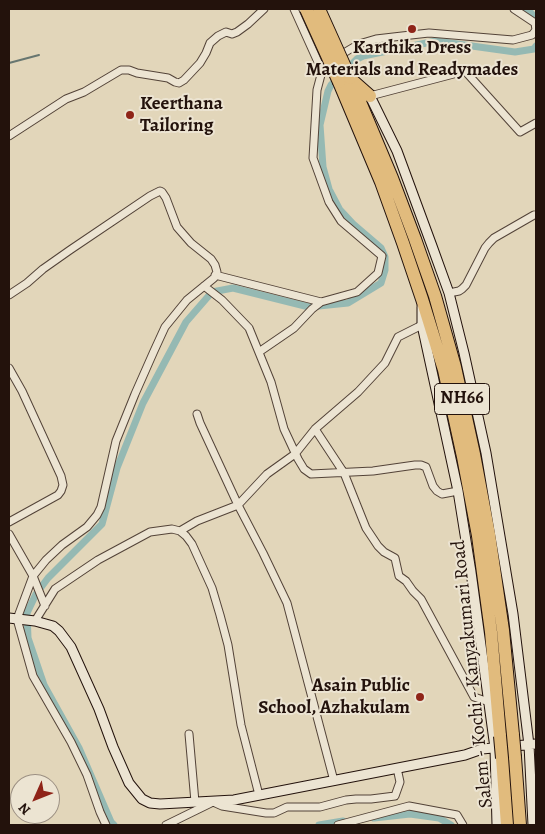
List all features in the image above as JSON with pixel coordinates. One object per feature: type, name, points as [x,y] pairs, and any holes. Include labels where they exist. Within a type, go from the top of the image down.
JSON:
[{"type":"highway","name":"Salem - Kochi - Kanyakumari Road","points":[[306,9],[344,80]]},
{"type":"highway","name":"Salem - Kochi - Kanyakumari Road","points":[[319,9],[344,80],[376,156],[444,370],[478,536],[505,747],[520,825]]},
{"type":"highway","points":[[344,80],[370,96]]},
{"type":"highway","name":"Salem - Kochi - Kanyakumari Road","points":[[376,156],[392,178],[435,296],[459,387],[490,534],[503,630],[507,825]]},
{"type":"street","points":[[9,136],[66,99],[84,92],[121,70],[168,78],[179,83],[200,63],[210,43],[218,36],[226,32],[232,34],[237,32],[264,9]]},
{"type":"street","points":[[294,9],[322,71]]},
{"type":"street","points":[[259,352],[294,328],[321,302],[357,292],[378,273],[382,256],[341,221],[329,202],[313,158],[317,90],[322,71],[337,57],[359,44],[376,39],[429,33],[513,40],[532,35],[536,30],[535,24],[514,9]]},
{"type":"street","points":[[533,825],[533,744],[486,453],[464,353],[449,293],[397,151],[370,96],[465,71],[520,132],[536,123]]},
{"type":"street","points":[[9,295],[70,250],[160,191],[166,198],[177,227],[216,265],[214,278],[187,300],[165,327],[116,441],[98,516],[46,560],[33,576],[15,618],[33,676],[78,755],[106,825]]},
{"type":"street","points":[[449,293],[459,291],[466,285],[485,248],[494,238],[534,215]]},
{"type":"street","points":[[215,275],[321,302]]},
{"type":"street","points":[[205,286],[222,300],[249,328],[271,382],[284,429],[304,469],[311,474],[344,473],[421,465],[426,466],[433,486],[437,491],[442,494],[458,491]]},
{"type":"street","points":[[422,299],[422,325],[458,491],[489,702],[505,747],[497,825]]},
{"type":"street","points":[[180,531],[196,521],[238,505],[267,474],[295,454],[315,429],[358,392],[385,363],[398,337],[422,325]]},
{"type":"street","points":[[9,368],[30,408],[61,476],[63,486],[58,495],[9,522]]},
{"type":"street","points":[[197,414],[238,505],[287,603],[334,781]]},
{"type":"street","points":[[315,429],[344,473],[366,528],[378,546],[395,558],[399,576],[422,598],[474,696],[489,702]]},
{"type":"street","points":[[35,621],[55,590],[98,560],[150,532],[172,529],[180,531],[192,544],[212,588],[228,645],[242,725],[259,795]]},
{"type":"street","points":[[9,534],[33,576],[45,606]]},
{"type":"street","points":[[15,618],[53,626],[71,647],[129,783],[142,799],[150,803],[234,800],[334,781],[482,749],[533,744]]},
{"type":"street","points":[[189,734],[195,802]]},
{"type":"street","points":[[213,802],[222,806],[274,813],[287,807],[320,807],[356,798],[371,799],[395,796],[400,782],[397,768]]},
{"type":"street","points":[[166,825],[213,802]]},
{"type":"street","points":[[338,825],[408,806],[457,816],[463,825]]},
{"type":"waterway","points":[[523,9],[531,13],[536,19]]},
{"type":"waterway","points":[[114,825],[79,748],[44,685],[28,638],[27,613],[36,594],[48,578],[102,524],[117,468],[143,403],[186,322],[212,292],[233,288],[309,307],[348,303],[381,283],[385,270],[385,257],[381,248],[340,210],[329,189],[323,167],[320,125],[331,85],[357,59],[363,56],[436,41],[515,52],[534,49],[536,46]]},
{"type":"waterway","points":[[9,63],[39,55]]},
{"type":"waterway","points":[[374,818],[410,814],[439,818],[451,825]]},
{"type":"waterway","points":[[319,825],[343,821]]},
{"type":"place","name":"Karthika Dress Materials and Readymades","points":[[412,29]]},
{"type":"place","name":"Keerthana Tailoring","points":[[130,115]]},
{"type":"place","name":"Asain Public School, Azhakulam","points":[[420,697]]}]
